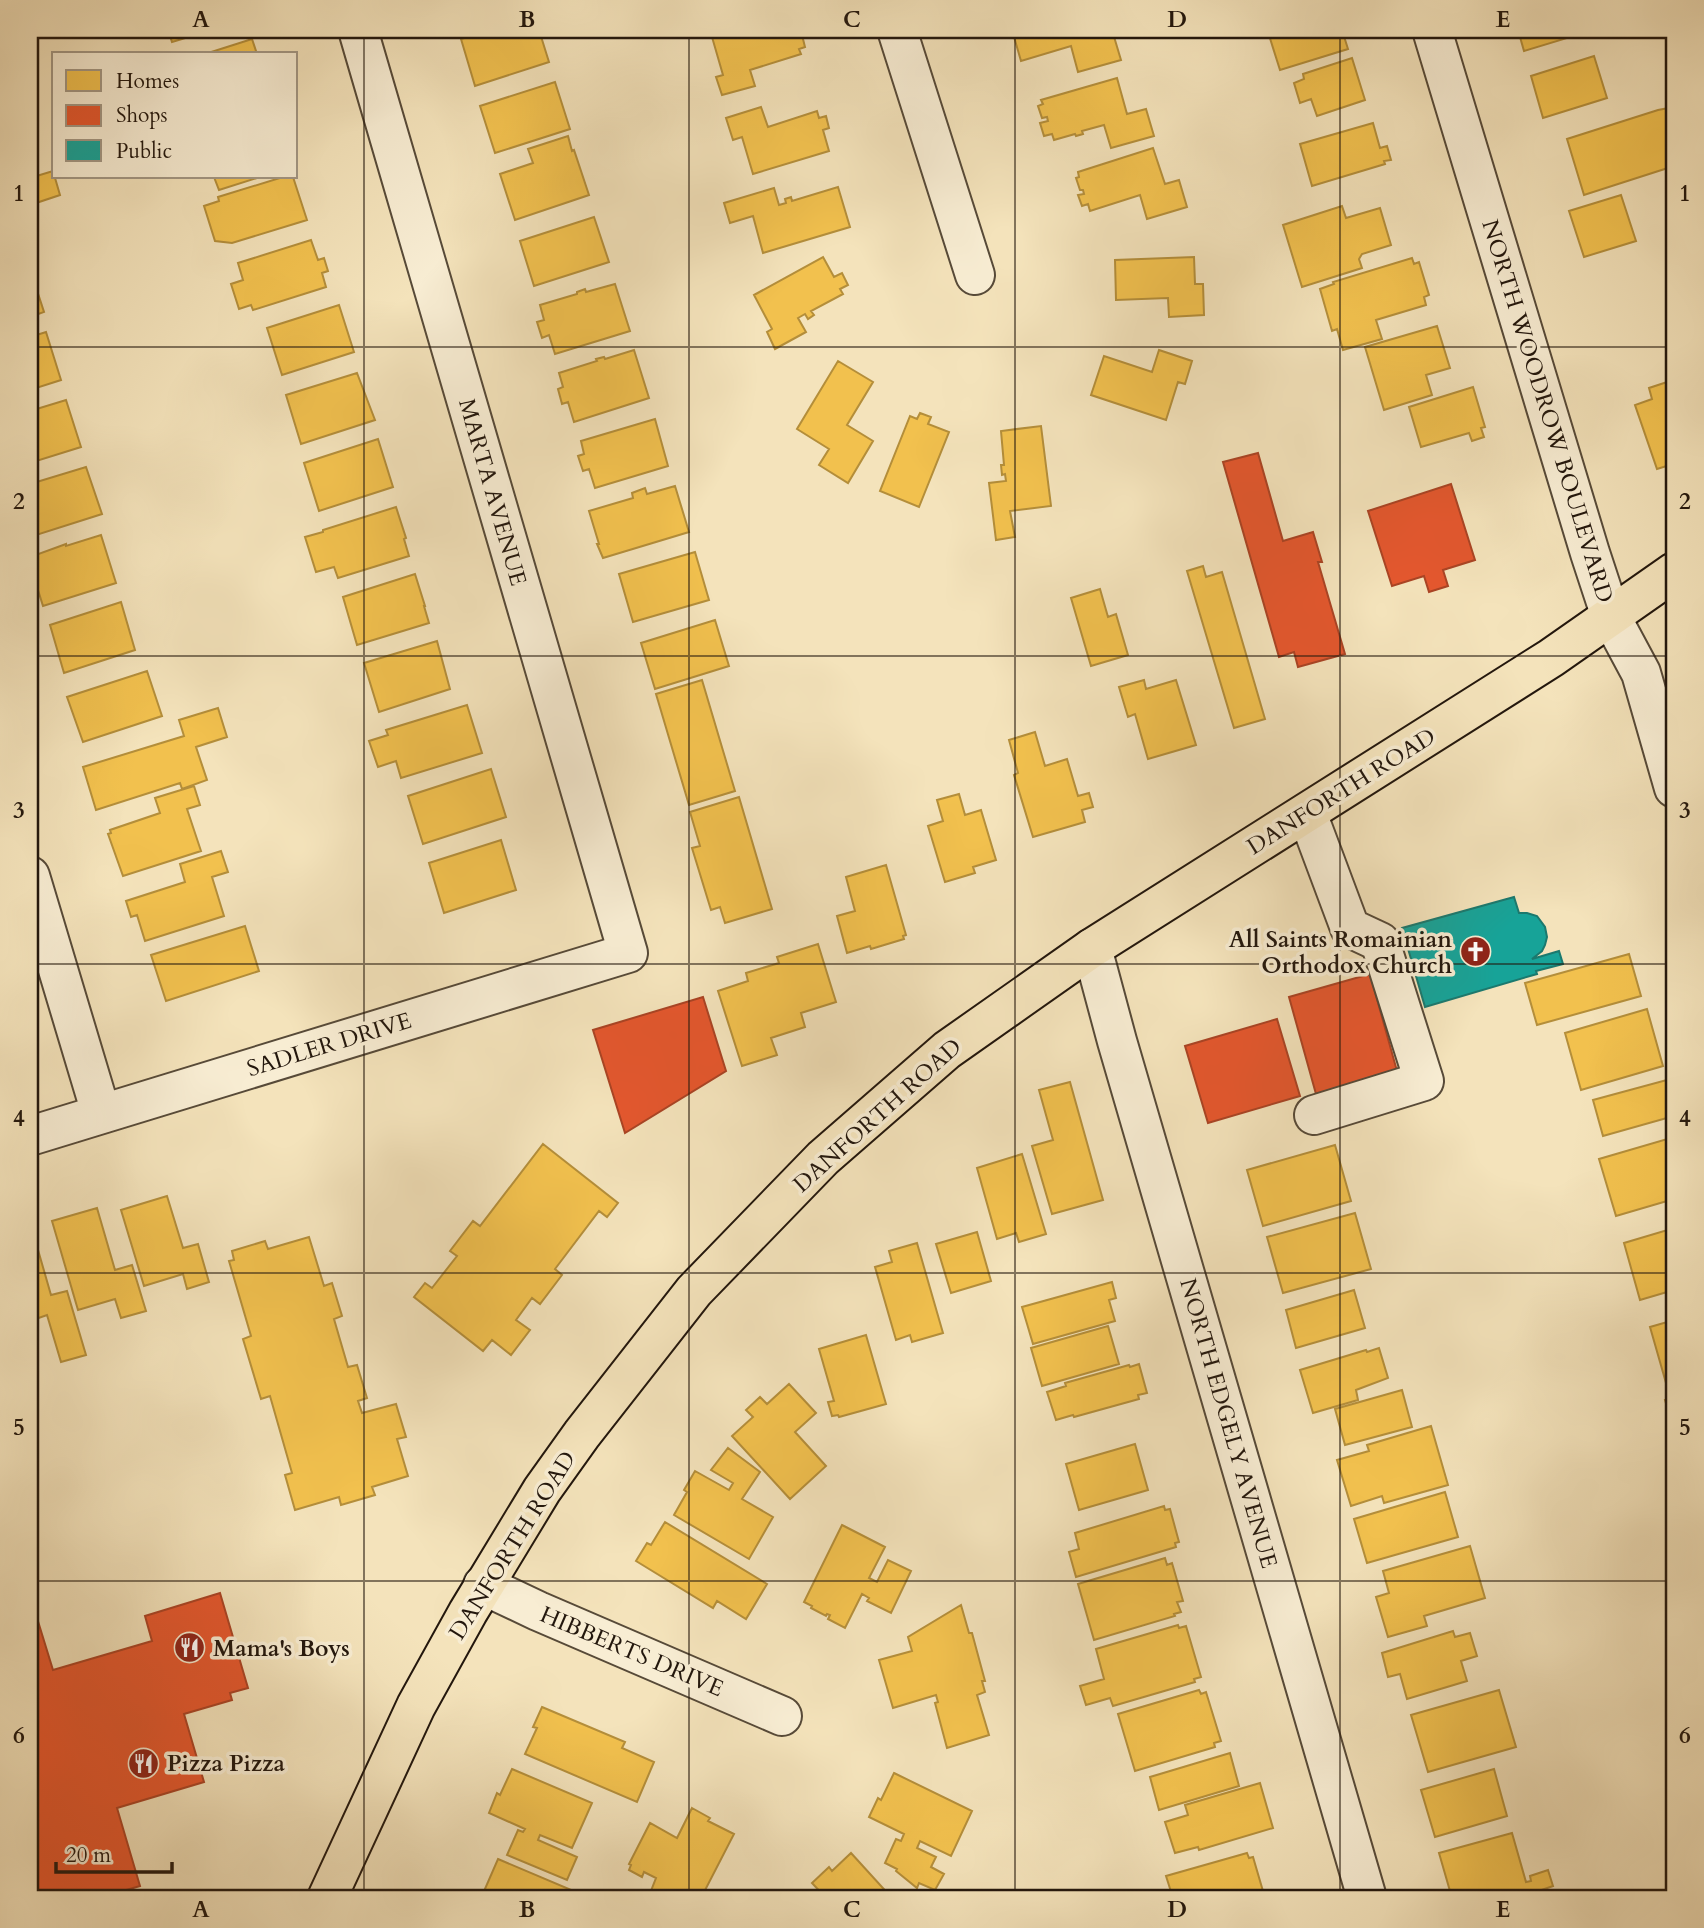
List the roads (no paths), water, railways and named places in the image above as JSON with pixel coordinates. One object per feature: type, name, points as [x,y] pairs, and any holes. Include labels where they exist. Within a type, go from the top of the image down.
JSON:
[{"type":"main road","name":"DANFORTH ROAD","points":[[327,1898],[416,1706],[483,1585],[542,1490],[582,1434],[694,1292],[823,1158],[947,1050],[1092,948],[1551,658],[1674,572]]},
{"type":"street","name":"MARTA AVENUE","points":[[358,30],[628,953]]},
{"type":"street","points":[[897,30],[975,275]]},
{"type":"street","name":"NORTH WOODROW BOULEVARD","points":[[1432,30],[1590,553],[1611,617],[1641,673],[1674,788]]},
{"type":"street","points":[[1307,813],[1350,928],[1380,943],[1424,1081],[1314,1115]]},
{"type":"street","points":[[30,876],[101,1114]]},
{"type":"street","name":"NORTH EDGELY AVENUE","points":[[1092,948],[1367,1898]]},
{"type":"street","name":"SADLER DRIVE","points":[[30,1136],[628,953]]},
{"type":"street","name":"HIBBERTS DRIVE","points":[[483,1585],[782,1716]]},
{"type":"place","name":"All Saints Romainian Orthodox Church","points":[[1475,952]]},
{"type":"place","name":"Mama's Boys","points":[[190,1648]]},
{"type":"place","name":"Pizza Pizza","points":[[144,1763]]}]
